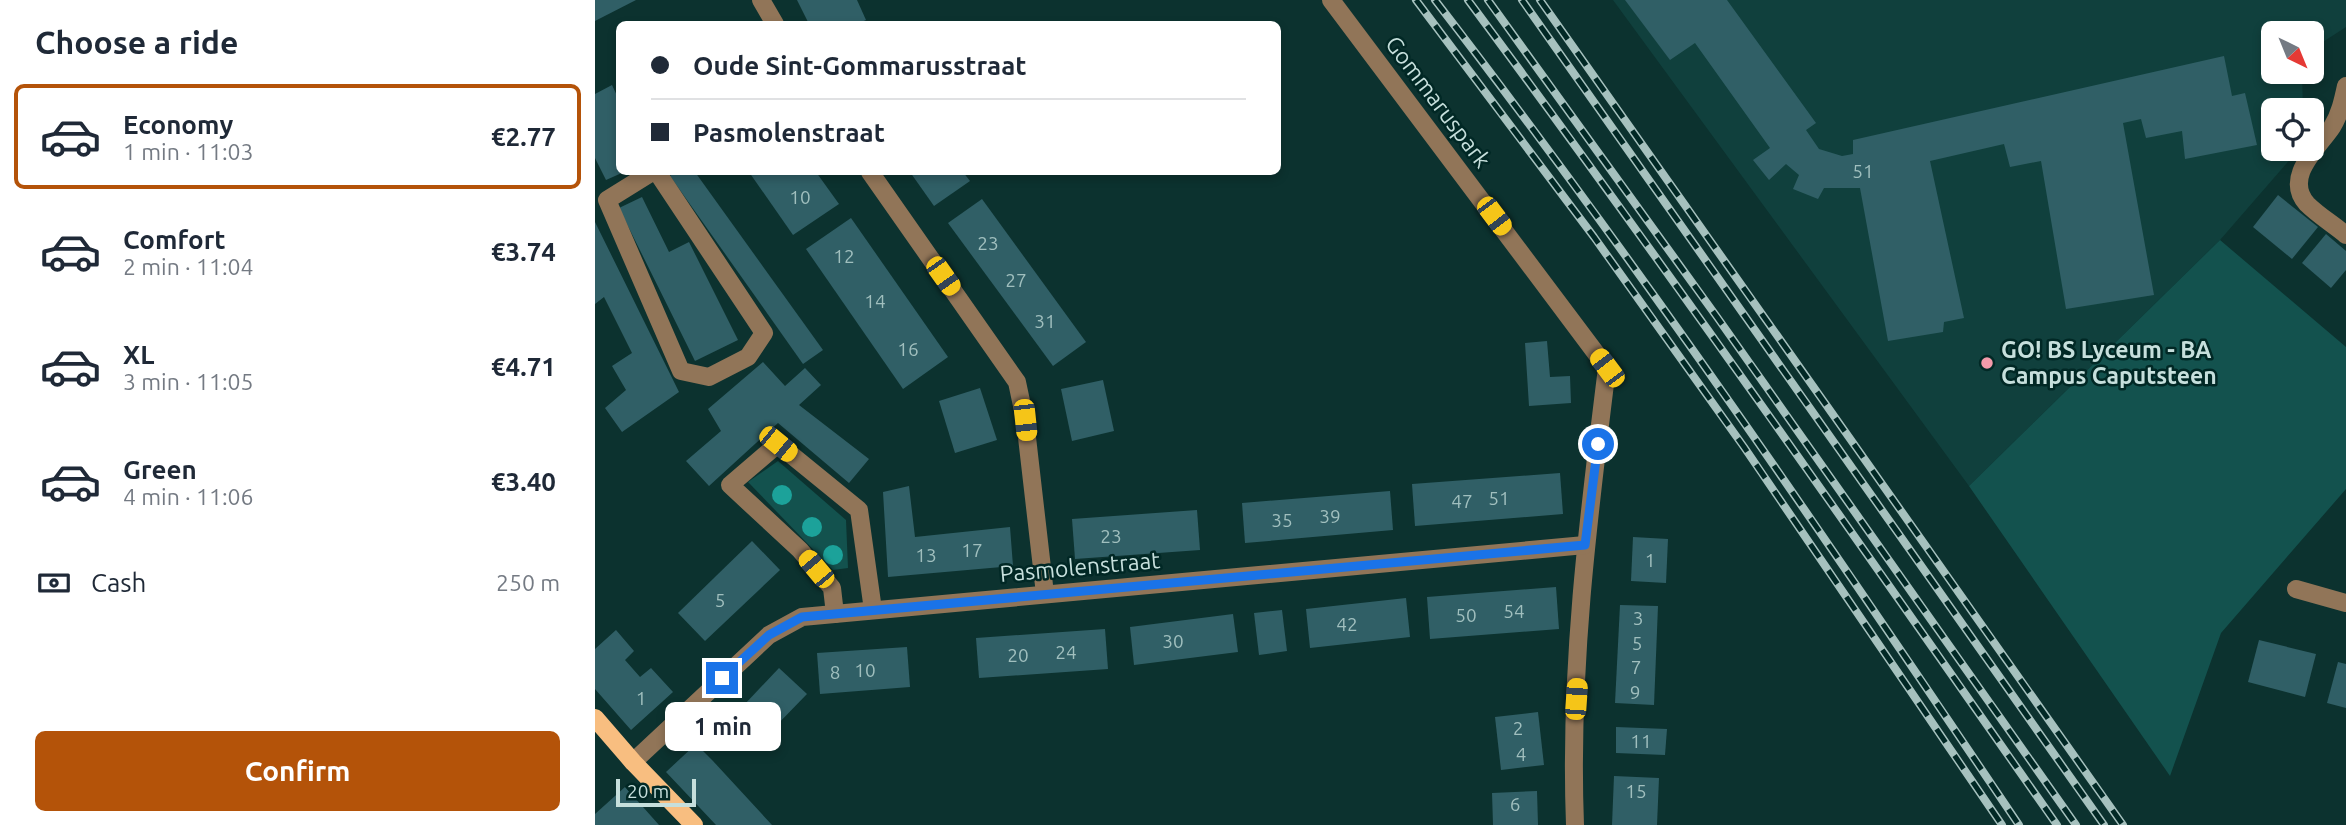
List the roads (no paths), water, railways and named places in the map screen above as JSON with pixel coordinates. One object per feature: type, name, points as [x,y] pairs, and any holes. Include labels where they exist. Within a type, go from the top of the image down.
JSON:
[{"type":"main road","points":[[595,718],[694,825]]},
{"type":"street","points":[[761,0],[773,21]]},
{"type":"street","name":"Gommaruspark","points":[[1331,0],[1607,368],[1585,545]]},
{"type":"street","points":[[2346,86],[2342,106],[2332,127],[2306,162],[2299,178],[2306,203],[2346,235]]},
{"type":"street","points":[[647,175],[607,200],[681,370],[709,377],[748,357],[764,333],[659,175]]},
{"type":"street","points":[[872,175],[1017,382],[1025,420],[1045,594]]},
{"type":"street","points":[[835,614],[832,588],[800,550],[730,485],[778,444],[859,510],[873,610]]},
{"type":"street","points":[[1575,825],[1573,751],[1585,545]]},
{"type":"street","name":"Pasmolenstraat","points":[[633,762],[769,635],[802,617],[1585,545]]},
{"type":"street","points":[[2296,589],[2346,603]]},
{"type":"railway","points":[[1416,0],[1594,237],[1744,447],[2002,825]]},
{"type":"railway","points":[[1435,0],[1661,305],[2019,825]]},
{"type":"railway","points":[[1468,0],[1692,307],[2057,825]]},
{"type":"railway","points":[[1488,0],[1717,317],[2076,825]]},
{"type":"railway","points":[[1522,0],[2104,825]]},
{"type":"railway","points":[[1540,0],[2123,825]]},
{"type":"place","name":"GO! BS Lyceum - BA Campus Caputsteen","points":[[1987,363]]}]
